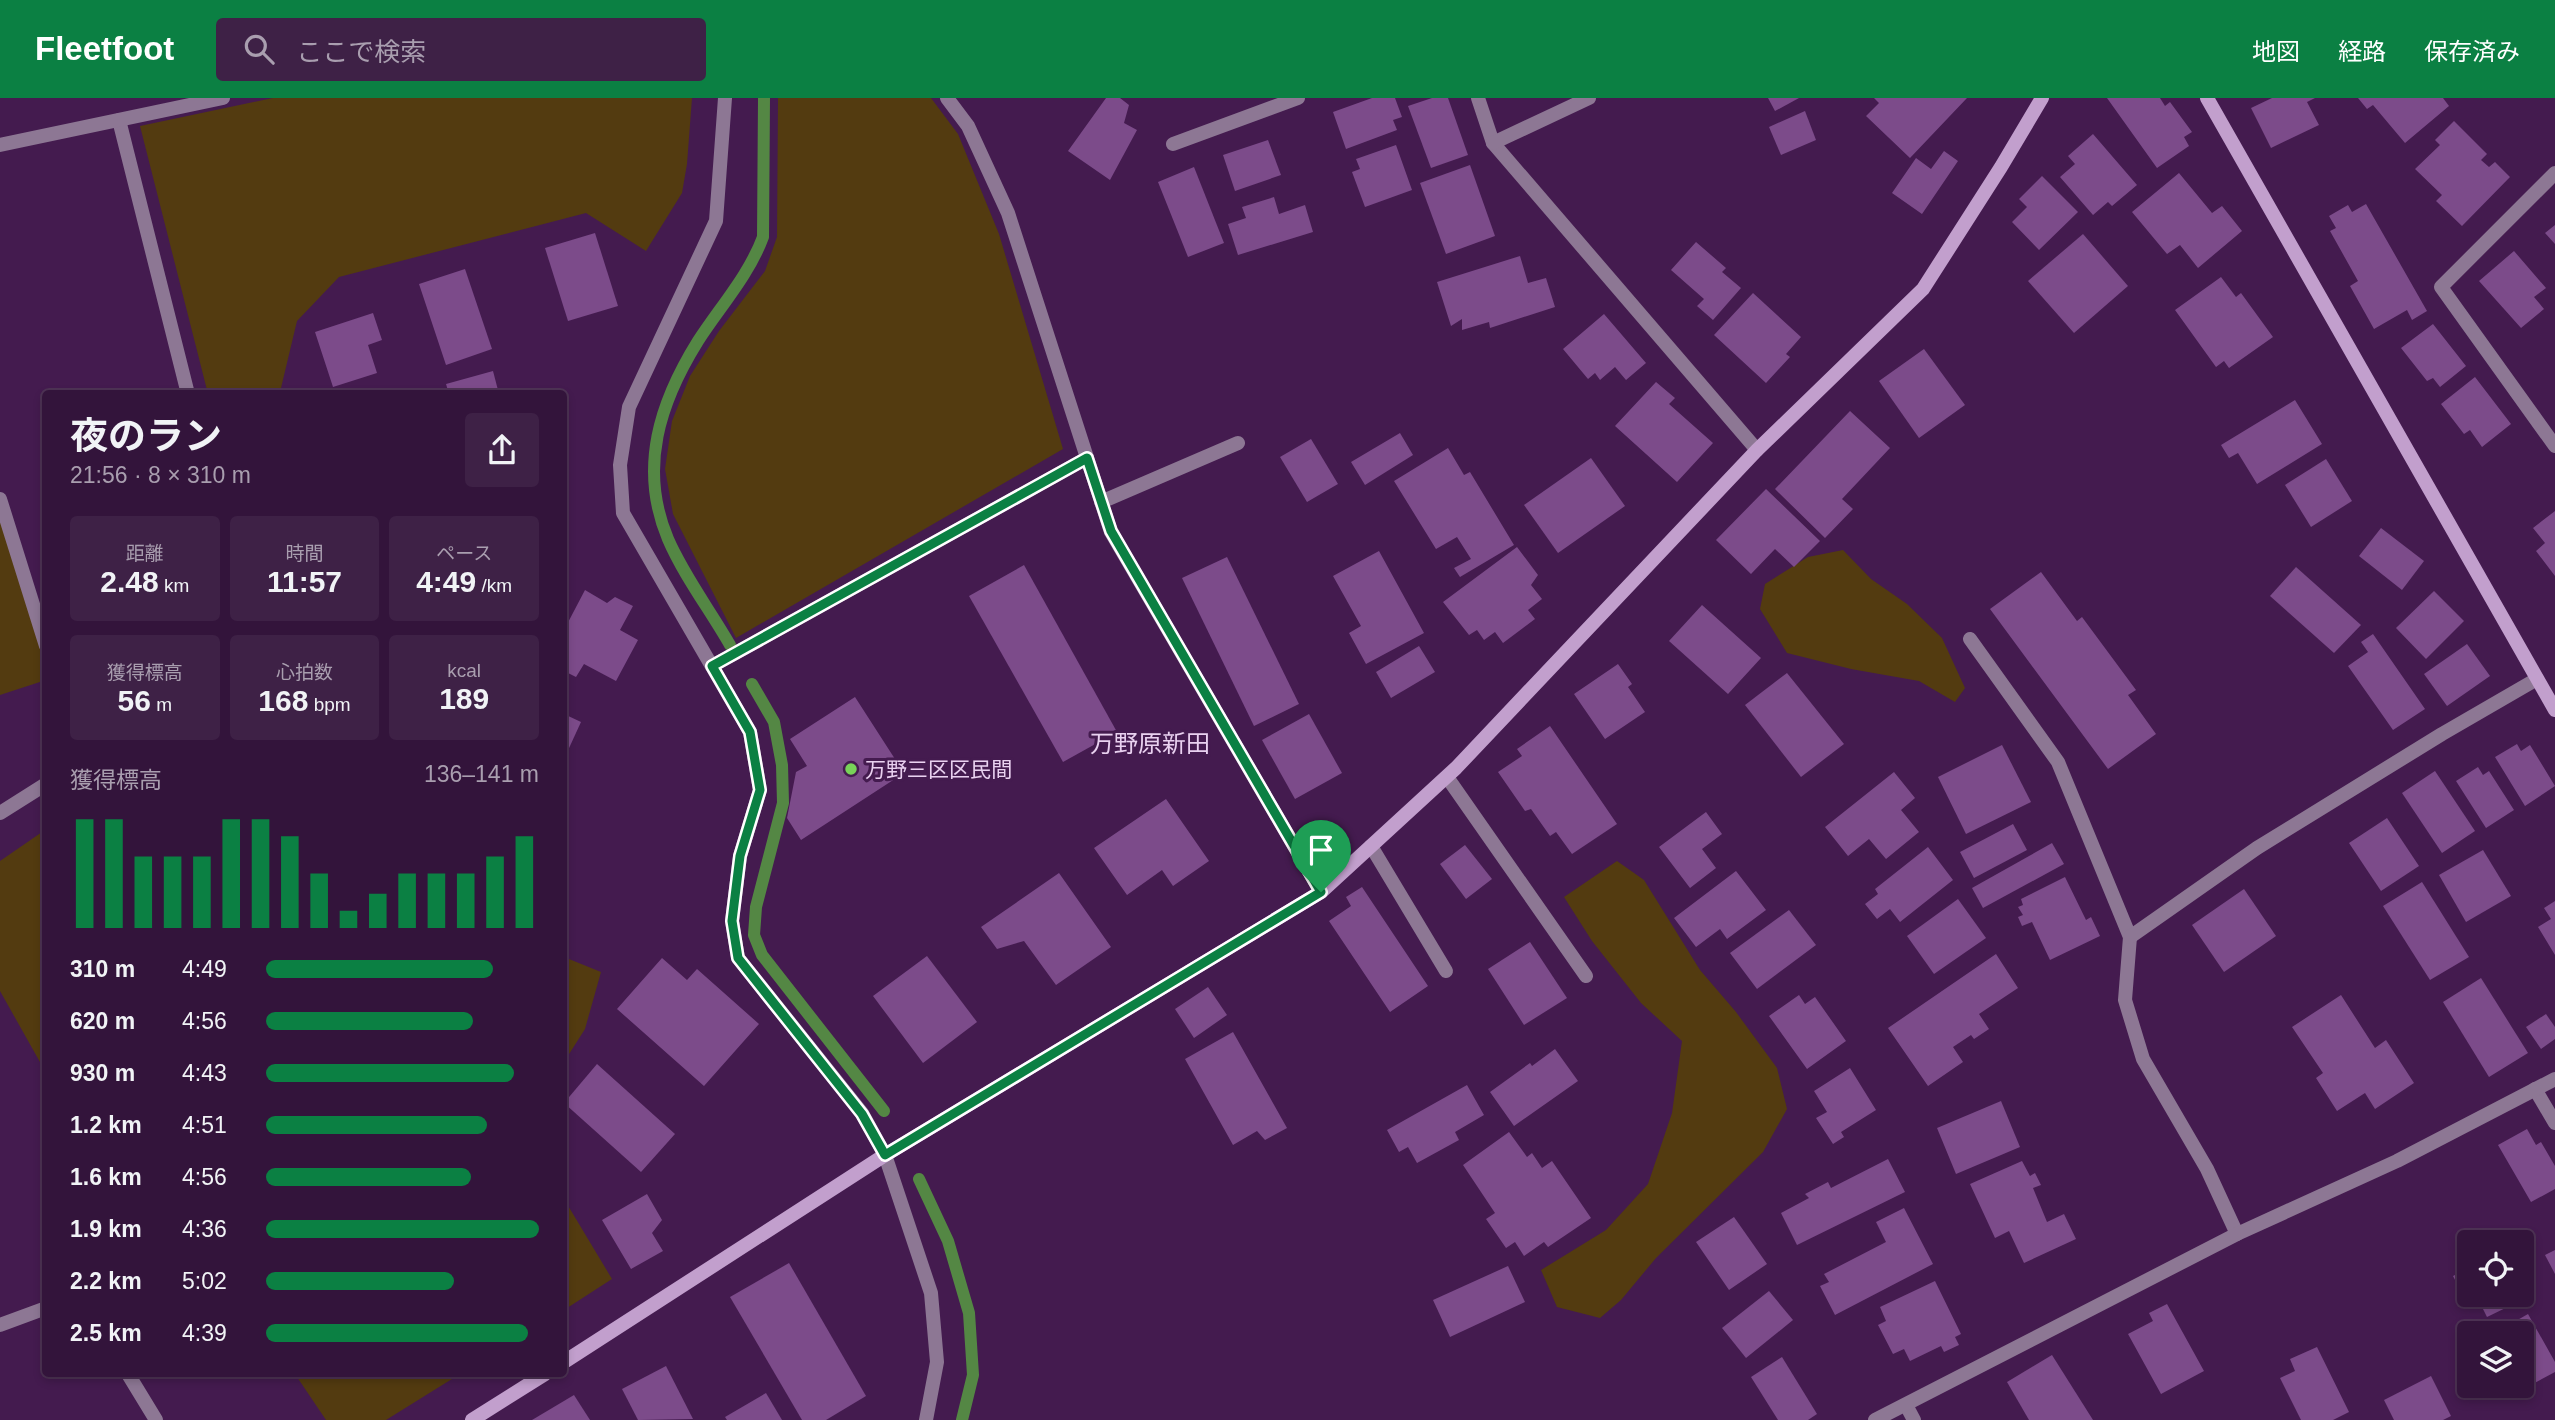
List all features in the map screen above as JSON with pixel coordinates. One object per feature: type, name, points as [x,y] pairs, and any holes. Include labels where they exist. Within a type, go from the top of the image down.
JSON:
[{"type":"street","points":[[726,98],[716,221],[629,407],[620,465],[624,513],[750,732],[760,790],[740,856],[732,921],[738,958],[862,1114],[885,1155],[930,1293],[937,1362],[926,1420]]},
{"type":"street","points":[[947,98],[968,126],[1008,213],[1111,531],[1321,892]]},
{"type":"street","points":[[1172,144],[1298,98]]},
{"type":"street","points":[[1478,98],[1493,143],[1757,450]]},
{"type":"street","points":[[1493,143],[1589,98]]},
{"type":"street","points":[[567,1360],[885,1155],[1321,892],[1447,776],[1757,450],[1923,289],[2042,98]]},
{"type":"street","points":[[2207,98],[2555,710]]},
{"type":"street","points":[[0,145],[215,99]]},
{"type":"street","points":[[118,120],[187,390]]},
{"type":"street","points":[[2555,173],[2441,287],[2555,446]]},
{"type":"street","points":[[1101,502],[1238,443]]},
{"type":"street","points":[[712,666],[1087,458]]},
{"type":"street","points":[[0,499],[42,633]]},
{"type":"street","points":[[1970,639],[2058,762],[2130,937],[2125,1000],[2143,1059],[2207,1169],[2237,1234]]},
{"type":"street","points":[[2130,937],[2257,848],[2537,679]]},
{"type":"street","points":[[1447,776],[1586,976]]},
{"type":"street","points":[[0,813],[42,787]]},
{"type":"street","points":[[1371,846],[1446,971]]},
{"type":"street","points":[[1875,1420],[2237,1234],[2397,1161],[2555,1079]]},
{"type":"street","points":[[2535,1089],[2555,1123]]},
{"type":"street","points":[[0,1325],[42,1309]]},
{"type":"street","points":[[130,1377],[156,1420]]},
{"type":"street","points":[[481,1418],[541,1377]]},
{"type":"street","points":[[1906,1405],[1914,1420]]},
{"type":"shaded area","points":[[273,98],[692,98],[682,193],[646,251],[586,213],[339,277],[297,321],[281,390],[207,390],[140,126]]},
{"type":"shaded area","points":[[778,98],[931,98],[958,134],[999,234],[1063,449],[736,638],[673,514],[665,469],[672,421],[690,376],[719,331],[765,271],[777,237]]},
{"type":"shaded area","points":[[0,504],[42,637],[42,681],[0,695]]},
{"type":"shaded area","points":[[1843,550],[1871,579],[1907,604],[1942,638],[1965,688],[1955,702],[1919,681],[1851,669],[1787,653],[1760,609],[1765,584],[1808,557]]},
{"type":"shaded area","points":[[42,832],[42,1066],[0,991],[0,861]]},
{"type":"shaded area","points":[[1617,861],[1644,880],[1700,970],[1736,1012],[1777,1068],[1787,1109],[1763,1152],[1656,1258],[1621,1300],[1600,1318],[1557,1307],[1541,1270],[1606,1230],[1648,1184],[1672,1113],[1682,1041],[1641,1003],[1592,941],[1564,897]]},
{"type":"shaded area","points":[[567,958],[601,972],[585,1029],[567,1057]]},
{"type":"shaded area","points":[[567,1204],[612,1279],[567,1308]]},
{"type":"shaded area","points":[[297,1377],[455,1377],[386,1420],[326,1420]]},
{"type":"building","points":[[1106,98],[1120,98],[1129,105],[1124,123],[1137,130],[1110,180],[1068,151]]},
{"type":"building","points":[[1372,98],[1395,98],[1402,117],[1393,120],[1397,130],[1346,149],[1333,112]]},
{"type":"building","points":[[1432,98],[1448,98],[1468,155],[1431,168],[1408,106]]},
{"type":"building","points":[[1768,98],[1799,98],[1775,111]]},
{"type":"building","points":[[1874,98],[1967,98],[1910,158],[1866,116],[1879,103]]},
{"type":"building","points":[[2107,98],[2160,98],[2165,106],[2170,102],[2192,132],[2184,137],[2189,146],[2157,168]]},
{"type":"building","points":[[2272,98],[2315,98],[2307,102],[2319,125],[2271,148],[2251,108]]},
{"type":"building","points":[[2358,98],[2443,98],[2449,106],[2405,143],[2373,105],[2367,109]]},
{"type":"building","points":[[1805,111],[1816,140],[1781,155],[1769,127]]},
{"type":"building","points":[[2454,121],[2487,154],[2481,160],[2489,167],[2495,162],[2510,177],[2462,226],[2436,201],[2442,195],[2415,169],[2440,145],[2435,140]]},
{"type":"building","points":[[2093,134],[2137,185],[2112,206],[2108,202],[2093,215],[2060,177],[2075,164],[2068,156]]},
{"type":"building","points":[[1268,140],[1281,175],[1235,191],[1223,155]]},
{"type":"building","points":[[1396,145],[1412,190],[1365,207],[1352,172],[1360,169],[1356,159]]},
{"type":"building","points":[[1944,151],[1958,161],[1922,214],[1892,193],[1916,158],[1931,169]]},
{"type":"building","points":[[1470,165],[1495,236],[1446,254],[1420,183]]},
{"type":"building","points":[[1194,167],[1224,243],[1188,257],[1158,182]]},
{"type":"building","points":[[2179,173],[2212,213],[2222,206],[2242,231],[2198,268],[2180,245],[2167,254],[2132,212]]},
{"type":"building","points":[[2042,176],[2078,212],[2039,250],[2012,222],[2027,207],[2019,199]]},
{"type":"building","points":[[1274,197],[1279,214],[1305,205],[1313,232],[1238,255],[1228,224],[1246,218],[1242,207]]},
{"type":"building","points":[[2366,204],[2427,311],[2412,320],[2407,310],[2374,329],[2350,286],[2358,281],[2330,231],[2336,228],[2329,216],[2348,205],[2352,212]]},
{"type":"building","points":[[2555,225],[2555,244],[2545,233]]},
{"type":"building","points":[[595,233],[618,306],[568,321],[545,248]]},
{"type":"building","points":[[2083,234],[2128,286],[2074,333],[2028,281]]},
{"type":"building","points":[[1696,242],[1726,268],[1722,272],[1741,288],[1713,320],[1697,306],[1704,299],[1671,270]]},
{"type":"building","points":[[2514,251],[2546,288],[2534,297],[2544,309],[2521,328],[2479,281]]},
{"type":"building","points":[[1520,256],[1528,283],[1546,278],[1555,307],[1490,328],[1489,322],[1462,330],[1462,319],[1451,326],[1437,282]]},
{"type":"building","points":[[465,269],[492,349],[446,365],[419,284]]},
{"type":"building","points":[[2221,277],[2236,297],[2241,293],[2273,337],[2229,368],[2224,361],[2216,367],[2175,310]]},
{"type":"building","points":[[1753,293],[1801,337],[1786,354],[1790,357],[1766,383],[1714,335]]},
{"type":"building","points":[[373,313],[382,340],[368,345],[377,373],[333,387],[315,332]]},
{"type":"building","points":[[1604,314],[1646,363],[1626,380],[1615,367],[1600,380],[1595,373],[1588,379],[1563,349]]},
{"type":"building","points":[[2433,324],[2466,366],[2440,387],[2433,378],[2427,381],[2401,348]]},
{"type":"building","points":[[1924,349],[1965,405],[1919,438],[1879,381]]},
{"type":"building","points":[[493,371],[498,390],[448,390],[446,384]]},
{"type":"building","points":[[2475,377],[2511,424],[2482,447],[2470,430],[2464,434],[2441,404]]},
{"type":"building","points":[[1656,382],[1675,398],[1669,404],[1713,443],[1677,482],[1615,426]]},
{"type":"building","points":[[2295,400],[2322,444],[2257,484],[2238,453],[2229,458],[2221,445]]},
{"type":"building","points":[[1850,411],[1890,448],[1842,499],[1853,509],[1825,538],[1775,489]]},
{"type":"building","points":[[1400,433],[1413,455],[1365,485],[1351,462]]},
{"type":"building","points":[[1311,439],[1338,484],[1307,502],[1280,457]]},
{"type":"building","points":[[1448,448],[1464,475],[1470,472],[1514,545],[1460,577],[1454,568],[1471,559],[1457,537],[1436,549],[1394,481]]},
{"type":"building","points":[[1591,458],[1625,506],[1558,553],[1524,505]]},
{"type":"building","points":[[2326,459],[2352,501],[2311,527],[2285,485]]},
{"type":"building","points":[[1766,489],[1820,541],[1794,567],[1775,549],[1751,574],[1716,540]]},
{"type":"building","points":[[2555,511],[2555,576],[2536,551],[2545,543],[2533,528]]},
{"type":"building","points":[[2381,528],[2424,561],[2402,590],[2359,556]]},
{"type":"building","points":[[1517,547],[1538,575],[1531,585],[1542,599],[1528,610],[1535,619],[1503,643],[1495,632],[1484,640],[1477,630],[1469,635],[1443,602]]},
{"type":"building","points":[[1379,551],[1424,633],[1366,664],[1349,633],[1361,626],[1333,576]]},
{"type":"building","points":[[1227,557],[1299,704],[1254,726],[1182,578]]},
{"type":"building","points":[[1024,565],[1117,732],[1063,762],[969,596]]},
{"type":"building","points":[[2296,567],[2361,625],[2334,653],[2270,596]]},
{"type":"building","points":[[2041,572],[2077,621],[2082,617],[2136,690],[2128,695],[2156,734],[2108,769],[1990,609]]},
{"type":"building","points":[[585,590],[607,603],[615,597],[633,606],[620,630],[638,640],[616,681],[584,664],[576,677],[567,672],[567,624]]},
{"type":"building","points":[[2434,591],[2464,621],[2426,659],[2396,628]]},
{"type":"building","points":[[1702,605],[1761,658],[1728,694],[1669,641]]},
{"type":"building","points":[[2373,634],[2425,709],[2393,730],[2348,666],[2368,652],[2361,642]]},
{"type":"building","points":[[2467,644],[2490,676],[2447,706],[2424,674]]},
{"type":"building","points":[[1419,646],[1435,672],[1391,698],[1376,672]]},
{"type":"building","points":[[1618,664],[1632,684],[1628,687],[1645,712],[1605,739],[1574,694]]},
{"type":"building","points":[[1787,673],[1844,744],[1801,777],[1745,705]]},
{"type":"building","name":"万野三区区民間","points":[[855,697],[904,773],[801,840],[787,818],[796,772],[807,766],[790,739]]},
{"type":"building","points":[[1309,714],[1342,773],[1295,799],[1262,740]]},
{"type":"building","points":[[567,715],[581,722],[567,752]]},
{"type":"building","points":[[1550,726],[1617,824],[1572,854],[1556,832],[1550,836],[1531,809],[1525,811],[1498,772],[1522,756],[1517,749]]},
{"type":"building","points":[[2517,744],[2521,751],[2530,745],[2555,786],[2525,806],[2495,757]]},
{"type":"building","points":[[2002,745],[2031,802],[1966,834],[1938,777]]},
{"type":"building","points":[[2478,767],[2483,775],[2489,771],[2514,810],[2486,828],[2456,781]]},
{"type":"building","points":[[2435,771],[2475,831],[2442,853],[2402,793]]},
{"type":"building","points":[[1894,772],[1915,798],[1901,810],[1919,832],[1886,859],[1869,839],[1848,856],[1825,827]]},
{"type":"building","points":[[1166,799],[1209,861],[1173,886],[1162,870],[1127,895],[1094,848]]},
{"type":"building","points":[[1706,812],[1722,834],[1702,849],[1716,868],[1690,888],[1659,847]]},
{"type":"building","points":[[2387,818],[2419,866],[2381,891],[2349,843]]},
{"type":"building","points":[[2013,824],[2027,850],[1974,878],[1960,852]]},
{"type":"building","points":[[2052,843],[2064,864],[1983,908],[1972,888]]},
{"type":"building","points":[[1465,845],[1492,879],[1466,899],[1440,864]]},
{"type":"building","points":[[1928,847],[1953,880],[1900,922],[1890,909],[1877,919],[1865,904],[1878,894],[1875,889]]},
{"type":"building","points":[[2483,850],[2511,896],[2466,922],[2439,875]]},
{"type":"building","points":[[1736,871],[1766,910],[1727,939],[1720,929],[1696,947],[1674,918]]},
{"type":"building","points":[[1059,873],[1111,947],[1056,985],[1024,941],[997,949],[981,927]]},
{"type":"building","points":[[2065,877],[2086,920],[2091,917],[2100,936],[2050,960],[2032,922],[2022,926],[2018,917],[2023,915],[2018,907],[2023,905],[2021,899]]},
{"type":"building","points":[[2422,882],[2469,957],[2430,980],[2383,906]]},
{"type":"building","points":[[1362,887],[1428,986],[1390,1012],[1329,921],[1351,906],[1346,897]]},
{"type":"building","points":[[2244,889],[2276,936],[2224,972],[2192,925]]},
{"type":"building","points":[[1958,899],[1986,938],[1934,974],[1907,936]]},
{"type":"building","points":[[2555,901],[2555,955],[2538,927],[2551,919],[2544,908]]},
{"type":"building","points":[[1789,910],[1816,945],[1757,989],[1730,953]]},
{"type":"building","points":[[1530,942],[1567,998],[1524,1025],[1488,969]]},
{"type":"building","points":[[1996,954],[2018,988],[1979,1014],[1989,1029],[1974,1039],[1971,1035],[1953,1047],[1963,1062],[1928,1086],[1888,1028]]},
{"type":"building","points":[[927,956],[977,1022],[923,1063],[873,996]]},
{"type":"building","points":[[662,958],[687,980],[697,969],[759,1024],[704,1086],[617,1009]]},
{"type":"building","points":[[2481,978],[2528,1053],[2489,1077],[2443,1002]]},
{"type":"building","points":[[1208,987],[1227,1015],[1194,1038],[1175,1009]]},
{"type":"building","points":[[1799,995],[1805,1004],[1815,997],[1846,1041],[1807,1069],[1769,1016]]},
{"type":"building","points":[[2341,995],[2375,1048],[2386,1040],[2414,1083],[2375,1109],[2365,1093],[2337,1111],[2316,1078],[2323,1073],[2292,1027]]},
{"type":"building","points":[[2546,1014],[2555,1027],[2555,1039],[2541,1049],[2526,1027]]},
{"type":"building","points":[[1233,1032],[1287,1128],[1265,1140],[1257,1131],[1233,1145],[1185,1059]]},
{"type":"building","points":[[1555,1049],[1578,1081],[1514,1126],[1490,1092],[1530,1063],[1532,1066]]},
{"type":"building","points":[[597,1064],[675,1134],[641,1172],[567,1106],[567,1099]]},
{"type":"building","points":[[1850,1068],[1876,1110],[1841,1132],[1844,1137],[1833,1144],[1816,1118],[1827,1112],[1814,1091]]},
{"type":"building","points":[[1467,1085],[1484,1115],[1455,1132],[1459,1140],[1417,1163],[1408,1147],[1399,1152],[1387,1130]]},
{"type":"building","points":[[2001,1101],[2020,1147],[1956,1174],[1937,1128]]},
{"type":"building","points":[[2527,1129],[2536,1145],[2541,1142],[2555,1166],[2555,1189],[2531,1202],[2498,1145]]},
{"type":"building","points":[[1509,1132],[1527,1157],[1532,1153],[1542,1168],[1552,1161],[1591,1218],[1548,1247],[1544,1242],[1524,1256],[1515,1242],[1506,1248],[1486,1219],[1495,1213],[1463,1165]]},
{"type":"building","points":[[1888,1159],[1905,1192],[1797,1245],[1781,1213],[1809,1198],[1805,1194],[1828,1182],[1831,1188]]},
{"type":"building","points":[[2022,1161],[2030,1176],[2035,1173],[2041,1185],[2033,1188],[2047,1222],[2064,1214],[2076,1239],[2024,1263],[2009,1231],[1995,1238],[1970,1184]]},
{"type":"building","points":[[647,1194],[662,1220],[652,1233],[663,1251],[631,1269],[602,1220]]},
{"type":"building","points":[[1904,1208],[1933,1264],[1835,1315],[1820,1286],[1829,1282],[1824,1274],[1886,1242],[1876,1222]]},
{"type":"building","points":[[1734,1217],[1767,1264],[1729,1290],[1696,1242]]},
{"type":"building","points":[[2555,1250],[2555,1274],[2545,1255]]},
{"type":"building","points":[[789,1263],[866,1396],[826,1420],[802,1420],[730,1297]]},
{"type":"building","points":[[1508,1266],[1525,1302],[1450,1337],[1433,1300]]},
{"type":"building","points":[[1935,1281],[1961,1334],[1955,1337],[1959,1345],[1944,1352],[1941,1346],[1910,1361],[1904,1349],[1893,1354],[1878,1325],[1886,1321],[1880,1307]]},
{"type":"building","points":[[1769,1291],[1793,1320],[1746,1358],[1722,1328]]},
{"type":"building","points":[[2167,1304],[2204,1371],[2161,1394],[2128,1334],[2153,1321],[2149,1313]]},
{"type":"building","points":[[2482,1307],[2508,1307],[2487,1317]]},
{"type":"building","points":[[2528,1314],[2532,1321],[2516,1321]]},
{"type":"building","points":[[2534,1325],[2555,1362],[2555,1372],[2534,1383]]},
{"type":"building","points":[[2317,1347],[2349,1412],[2333,1420],[2301,1420],[2280,1378],[2295,1371],[2290,1359]]},
{"type":"building","points":[[2052,1355],[2093,1420],[2029,1420],[2007,1382]]},
{"type":"building","points":[[1782,1357],[1817,1414],[1808,1420],[1778,1420],[1751,1377]]},
{"type":"building","points":[[666,1366],[693,1419],[638,1420],[622,1389]]},
{"type":"building","points":[[2431,1376],[2451,1416],[2443,1420],[2394,1420],[2384,1400]]},
{"type":"building","points":[[766,1393],[782,1420],[727,1420],[725,1417]]},
{"type":"building","points":[[574,1395],[590,1420],[532,1420]]},
{"type":"waterway","points":[[730,645],[689,580],[668,539],[659,513],[654,461],[664,412],[673,388],[698,341],[750,264],[763,237],[764,98]]},
{"type":"waterway","points":[[752,684],[774,722],[782,765],[783,803],[756,907],[754,935],[762,955],[884,1111]]},
{"type":"waterway","points":[[919,1179],[948,1241],[969,1313],[973,1375],[962,1420]]},
{"type":"place","name":"万野三区区民間","points":[[851,769]]},
{"type":"district","name":"万野原新田","points":[[1150,743]]},
{"type":"route","points":[[1087,458],[1111,531],[1321,892],[885,1155],[862,1114],[738,958],[732,921],[740,856],[760,790],[750,732],[712,666],[1087,458]]}]
